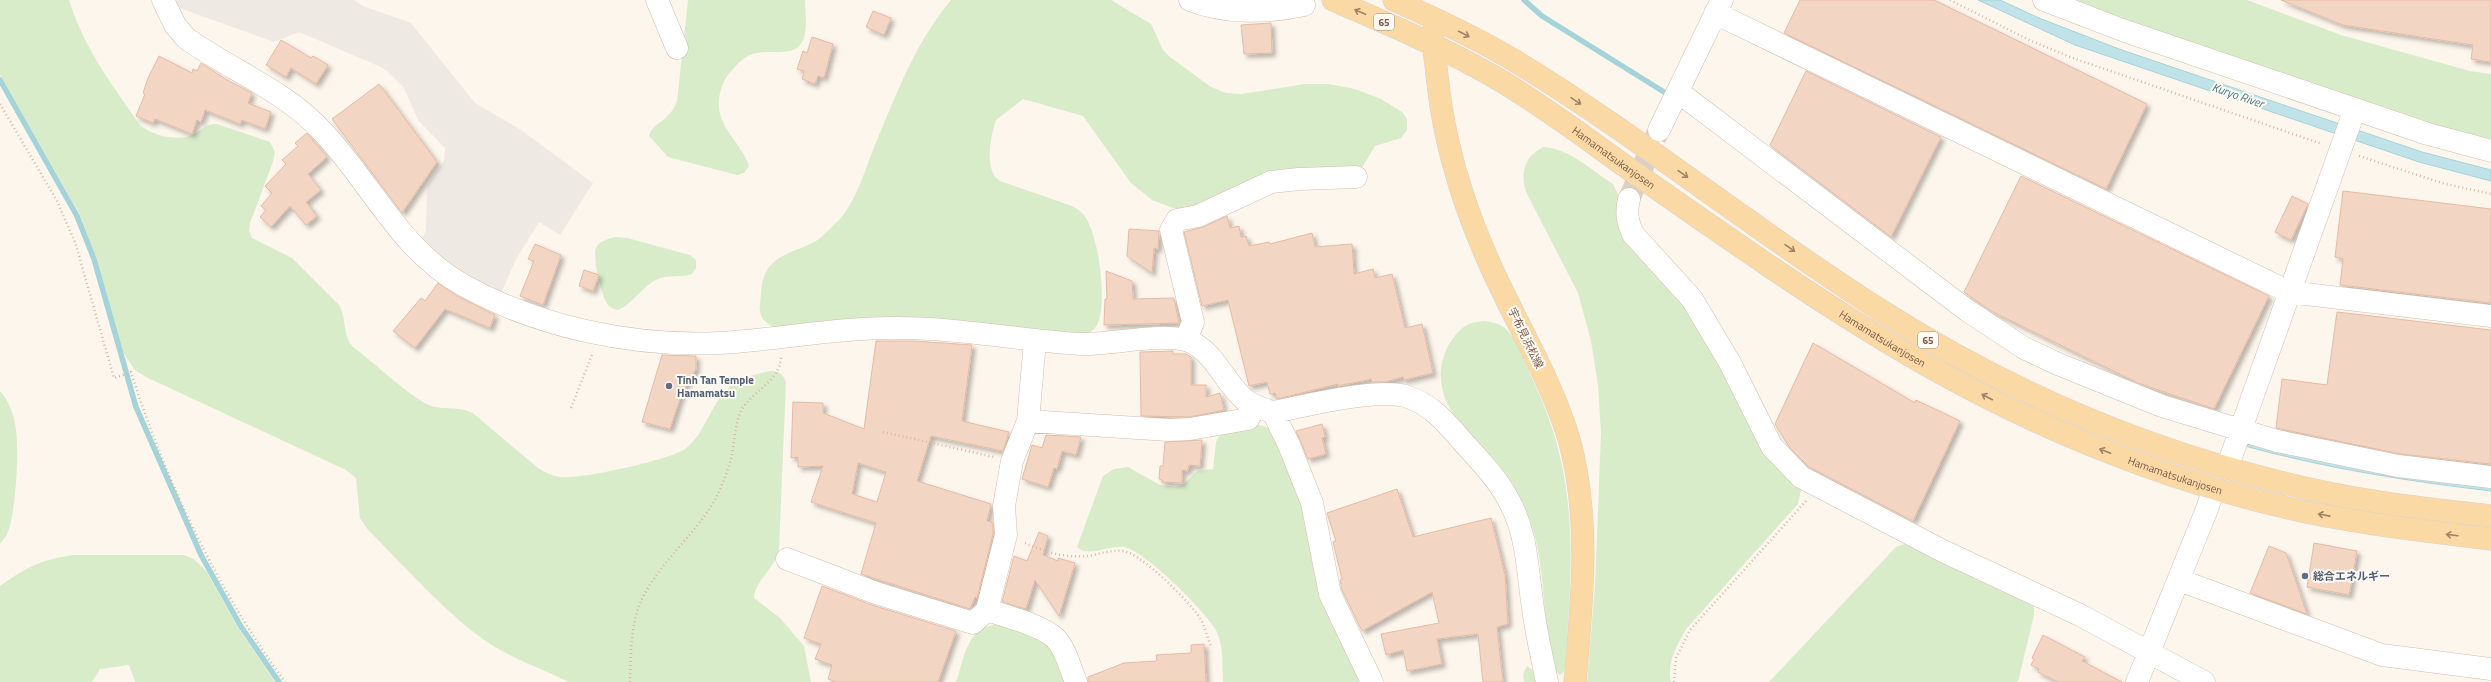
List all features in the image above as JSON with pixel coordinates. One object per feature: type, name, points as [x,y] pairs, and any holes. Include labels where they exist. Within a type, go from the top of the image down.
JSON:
[{"type":"main road","name":"Hamamatsukanjosen","points":[[1334,0],[1476,67],[1529,99],[1695,215],[1862,325],[1928,366],[1997,403],[2068,435],[2141,464],[2214,488],[2262,501],[2354,521],[2491,540]]},
{"type":"main road","name":"Hamamatsukanjosen","points":[[1394,0],[1429,8],[1508,57],[1663,159],[1874,306],[1940,346],[2007,382],[2077,415],[2149,443],[2227,468],[2358,499],[2491,516]]},
{"type":"main road","name":"宇布見浜松線","points":[[1429,8],[1443,119],[1462,192],[1488,262],[1553,394],[1569,440],[1579,488],[1584,536],[1583,584],[1576,682]]},
{"type":"street","points":[[163,0],[175,25],[186,38],[287,102],[323,131],[382,209],[411,244],[435,266],[462,285],[527,313],[563,325],[639,340],[679,343],[719,343],[890,328],[953,331],[1035,341],[1099,345],[1168,338],[1186,340],[1202,349],[1242,398],[1264,410],[1289,445],[1312,503],[1330,594],[1372,682]]},
{"type":"street","points":[[658,0],[677,48]]},
{"type":"street","points":[[1190,0],[1224,9],[1277,9],[1304,5]]},
{"type":"street","points":[[2044,0],[2353,114],[2491,151]]},
{"type":"street","points":[[1659,130],[1718,7],[2289,292],[2491,316]]},
{"type":"street","points":[[1677,94],[2001,334],[2024,348],[2092,379],[2236,437],[2366,461],[2491,477]]},
{"type":"street","points":[[2227,468],[2236,437],[2353,114]]},
{"type":"street","points":[[1186,340],[1193,322],[1171,230],[1177,220],[1198,216],[1270,182],[1299,178],[1356,177]]},
{"type":"street","points":[[1629,199],[1627,210],[1628,223],[1633,234],[1679,282],[1698,308],[1730,363],[1772,448],[1801,477],[1943,551],[2061,605],[2204,682]]},
{"type":"street","points":[[787,559],[876,593],[973,623],[987,610],[1006,535],[1004,506],[1012,461],[1028,421],[1035,341]]},
{"type":"street","points":[[1028,421],[1149,430],[1190,429],[1248,419],[1264,410],[1381,393],[1404,396],[1427,405],[1445,421],[1494,477],[1508,499],[1519,522],[1527,548],[1533,607],[1547,682]]},
{"type":"street","points":[[2137,682],[2179,580],[2214,488]]},
{"type":"street","points":[[2179,580],[2382,655],[2491,670]]},
{"type":"street","points":[[987,610],[1042,630],[1055,637],[1063,649],[1076,682]]},
{"type":"path","points":[[1950,0],[2022,37],[2070,57],[2442,183],[2491,194]]},
{"type":"path","points":[[0,104],[57,201],[69,228],[82,263],[114,378],[131,372],[153,435],[206,553],[244,622],[285,682]]},
{"type":"path","points":[[571,408],[600,332]]},
{"type":"path","points":[[630,682],[630,653],[641,602],[652,582],[697,527],[717,495],[731,460],[742,410],[749,399],[768,384],[780,364],[782,337]]},
{"type":"path","points":[[883,432],[1012,461]]},
{"type":"path","points":[[1674,682],[1676,658],[1690,630],[1818,487]]},
{"type":"path","points":[[1006,535],[1048,552],[1067,556],[1086,556],[1117,550],[1137,556],[1195,612],[1203,624],[1211,646]]},
{"type":"shaded area","points":[[172,0],[354,0],[363,6],[411,23],[475,103],[521,130],[593,183],[560,235],[539,222],[515,261],[501,294],[466,278],[420,241],[426,231],[427,186],[444,161],[445,148],[418,120],[404,88],[388,72],[381,67],[299,32],[274,42],[174,6]]},
{"type":"green space","points":[[0,0],[69,0],[75,18],[100,66],[140,125],[145,129],[164,136],[179,138],[192,135],[206,126],[217,124],[270,142],[275,152],[273,162],[250,223],[249,231],[252,238],[292,258],[339,305],[343,315],[347,336],[352,346],[401,387],[429,405],[440,408],[468,411],[474,414],[538,468],[554,476],[570,477],[604,472],[643,463],[676,453],[685,449],[699,434],[720,398],[734,383],[769,371],[778,372],[783,376],[786,382],[779,549],[774,563],[761,580],[755,592],[754,598],[780,618],[804,646],[811,682],[569,682],[501,651],[476,634],[443,606],[368,530],[360,518],[356,478],[346,470],[146,377],[135,370],[121,349],[97,259],[80,215],[0,75]]},
{"type":"green space","points":[[688,0],[805,0],[805,36],[799,46],[786,52],[762,52],[748,56],[740,62],[726,78],[722,86],[719,103],[720,115],[723,123],[742,151],[749,166],[744,173],[737,175],[668,157],[649,136],[651,131],[666,118],[674,108],[677,101]]},
{"type":"green space","points":[[951,0],[1111,0],[1151,24],[1163,50],[1170,57],[1211,87],[1226,93],[1241,94],[1305,84],[1329,84],[1355,89],[1381,99],[1402,112],[1407,119],[1407,130],[1401,138],[1375,146],[1360,171],[1201,209],[1176,209],[1152,200],[1131,183],[1083,116],[1023,99],[996,120],[992,134],[990,152],[992,169],[995,176],[1000,181],[1072,206],[1081,212],[1088,222],[1097,250],[1102,285],[1100,315],[1097,325],[1092,331],[1082,335],[781,329],[768,324],[762,318],[760,310],[762,284],[766,272],[776,260],[819,239],[839,220],[845,212],[859,186],[906,72],[926,35]]},
{"type":"green space","points":[[2065,0],[2247,0],[2341,35],[2470,71],[2491,74],[2491,143]]},
{"type":"green space","points":[[1543,147],[1553,148],[1571,155],[1613,184],[1673,288],[1801,490],[1798,504],[1687,628],[1671,661],[1671,682],[1587,682],[1595,585],[1601,433],[1598,385],[1591,341],[1578,293],[1526,192],[1524,185],[1523,178],[1525,166],[1531,156]]},
{"type":"green space","points":[[615,237],[627,238],[690,255],[696,260],[696,268],[692,274],[666,277],[652,282],[629,303],[618,310],[609,306],[603,296],[595,260],[597,246],[604,241]]},
{"type":"green space","points":[[1484,321],[1496,323],[1502,326],[1516,342],[1547,413],[1558,449],[1565,484],[1571,554],[1565,668],[1563,673],[1559,675],[1553,663],[1550,650],[1540,563],[1534,533],[1527,512],[1518,494],[1503,471],[1456,418],[1444,394],[1441,380],[1444,356],[1455,335],[1469,324]]},
{"type":"green space","points":[[0,391],[8,402],[13,415],[16,434],[17,463],[13,512],[7,534],[0,544]]},
{"type":"green space","points":[[1257,425],[1264,426],[1278,434],[1366,682],[1223,682],[1219,636],[1210,621],[1174,583],[1145,559],[1124,547],[1087,551],[1081,550],[1077,547],[1103,476],[1114,469],[1128,467],[1160,485],[1176,487],[1183,485],[1197,471],[1213,469],[1216,442],[1222,432]]},
{"type":"green space","points":[[1907,543],[2031,602],[2034,607],[2034,615],[2018,682],[1769,682],[1896,547]]},
{"type":"green space","points":[[73,555],[184,555],[194,559],[207,572],[237,626],[275,682],[135,682],[129,665],[100,669],[92,682],[0,682],[0,586],[34,565],[51,559]]},
{"type":"green space","points":[[994,625],[1005,625],[1050,642],[1069,682],[956,682],[964,655],[972,639],[977,632]]},
{"type":"green space","points":[[1527,666],[1534,671],[1536,682],[1524,682],[1523,674]]},
{"type":"water","name":"Kuryo River","points":[[1978,0],[2000,0],[2039,18],[2119,49],[2422,152],[2491,170],[2491,181],[2419,162],[2075,45]]},
{"type":"water","points":[[2243,438],[2491,483],[2491,491],[2428,483],[2334,467],[2241,445]]},
{"type":"building","points":[[1800,0],[1934,0],[2147,104],[2106,189],[1784,33]]},
{"type":"building","points":[[2281,0],[2491,0],[2491,62],[2471,59],[2473,45],[2343,25]]},
{"type":"building","points":[[873,11],[891,18],[884,35],[866,27]]},
{"type":"building","points":[[1271,23],[1272,53],[1244,54],[1241,25]]},
{"type":"building","points":[[812,37],[833,44],[824,78],[818,76],[815,84],[802,79],[804,71],[797,69],[803,51],[807,53]]},
{"type":"building","points":[[281,40],[311,58],[313,56],[328,65],[316,84],[291,68],[286,77],[266,65]]},
{"type":"building","points":[[159,56],[192,73],[193,69],[197,71],[201,63],[227,80],[252,93],[248,103],[271,112],[265,129],[242,120],[240,124],[205,110],[201,122],[197,120],[192,134],[155,119],[153,123],[136,116],[145,94],[143,93],[148,78]]},
{"type":"building","points":[[1806,71],[1941,137],[1891,237],[1770,145]]},
{"type":"building","points":[[379,84],[437,162],[402,213],[332,119]]},
{"type":"building","points":[[307,133],[327,157],[308,174],[321,190],[306,202],[317,216],[306,225],[290,206],[271,227],[260,217],[266,210],[261,206],[272,193],[265,186],[286,164],[282,160],[298,146],[295,143]]},
{"type":"building","points":[[2021,176],[2269,296],[2214,409],[2138,383],[1991,311],[1964,292]]},
{"type":"building","points":[[2343,191],[2491,209],[2491,303],[2340,285],[2343,259],[2335,257]]},
{"type":"building","points":[[2292,196],[2308,204],[2291,240],[2275,232]]},
{"type":"building","points":[[1227,216],[1230,228],[1239,226],[1241,237],[1246,236],[1249,246],[1269,242],[1270,244],[1312,233],[1315,247],[1352,244],[1354,274],[1373,269],[1375,278],[1392,274],[1405,328],[1422,324],[1433,373],[1404,380],[1403,377],[1385,382],[1372,382],[1371,379],[1338,386],[1338,384],[1277,399],[1275,393],[1270,394],[1267,382],[1249,386],[1228,300],[1202,306],[1184,232],[1203,227]]},
{"type":"building","points":[[1129,229],[1159,231],[1158,249],[1154,248],[1152,273],[1127,256]]},
{"type":"building","points":[[535,244],[561,255],[543,305],[520,296],[534,261],[528,259]]},
{"type":"building","points":[[584,270],[599,275],[593,291],[579,286]]},
{"type":"building","points":[[1106,271],[1132,281],[1133,299],[1174,298],[1179,323],[1104,325],[1105,299],[1107,299]]},
{"type":"building","points":[[438,283],[457,296],[495,315],[490,328],[445,309],[415,348],[393,331],[421,298],[425,301]]},
{"type":"building","points":[[2337,312],[2491,330],[2491,464],[2400,454],[2276,428],[2282,379],[2327,385]]},
{"type":"building","points":[[876,341],[914,341],[972,345],[962,421],[1009,432],[1003,451],[931,436],[917,481],[991,504],[987,521],[993,523],[993,534],[977,598],[975,597],[970,609],[861,574],[876,523],[811,502],[823,466],[798,467],[798,457],[791,458],[793,402],[823,403],[823,413],[864,429]],"holes":[[[858,463],[886,472],[877,502],[852,494]]]},
{"type":"building","points":[[1813,343],[1915,403],[1916,400],[1960,421],[1913,521],[1809,467],[1790,448],[1776,426],[1775,424]]},
{"type":"building","points":[[1173,351],[1173,354],[1186,354],[1191,357],[1191,385],[1206,385],[1206,397],[1220,393],[1224,410],[1189,417],[1141,416],[1140,352]]},
{"type":"building","points":[[662,355],[696,356],[696,369],[683,390],[670,429],[642,422]]},
{"type":"building","points":[[1322,424],[1325,437],[1322,438],[1326,454],[1308,459],[1296,431]]},
{"type":"building","points":[[1046,435],[1081,437],[1076,455],[1062,451],[1057,469],[1054,468],[1048,487],[1022,479],[1032,445],[1042,448]]},
{"type":"building","points":[[1202,440],[1200,466],[1189,465],[1188,471],[1182,470],[1182,483],[1162,482],[1162,480],[1159,479],[1160,466],[1163,466],[1165,442]]},
{"type":"building","points":[[1397,489],[1413,537],[1491,518],[1505,575],[1508,624],[1497,627],[1503,682],[1483,682],[1478,634],[1437,639],[1442,664],[1407,671],[1403,650],[1386,655],[1381,634],[1439,623],[1432,592],[1362,631],[1342,590],[1340,580],[1342,579],[1333,542],[1336,541],[1327,513]]},
{"type":"building","points":[[1039,532],[1048,536],[1043,555],[1058,561],[1058,558],[1075,563],[1059,616],[1035,580],[1026,609],[1002,602],[1014,556],[1027,561]]},
{"type":"building","points":[[2314,543],[2357,551],[2349,595],[2307,587]]},
{"type":"building","points":[[2269,546],[2286,553],[2307,614],[2250,593]]},
{"type":"building","points":[[822,586],[872,605],[956,631],[938,682],[837,682],[828,679],[832,665],[815,659],[821,644],[804,638]]},
{"type":"building","points":[[2043,635],[2085,657],[2082,661],[2122,682],[2058,682],[2038,672],[2039,669],[2031,665],[2034,659],[2032,658]]},
{"type":"building","points":[[1204,644],[1206,682],[1088,682],[1088,677],[1124,663],[1157,661],[1156,655],[1191,653],[1191,645]]},
{"type":"waterway","points":[[1524,0],[1542,16],[1664,92]]},
{"type":"waterway","points":[[0,80],[77,216],[94,259],[136,407],[201,555],[240,625],[279,682]]},
{"type":"tunnel","points":[[1629,199],[1657,134]]},
{"type":"place","name":"Tinh Tan Temple Hamamatsu","points":[[669,386]]},
{"type":"place","name":"総合エネルギー","points":[[2305,576]]}]
